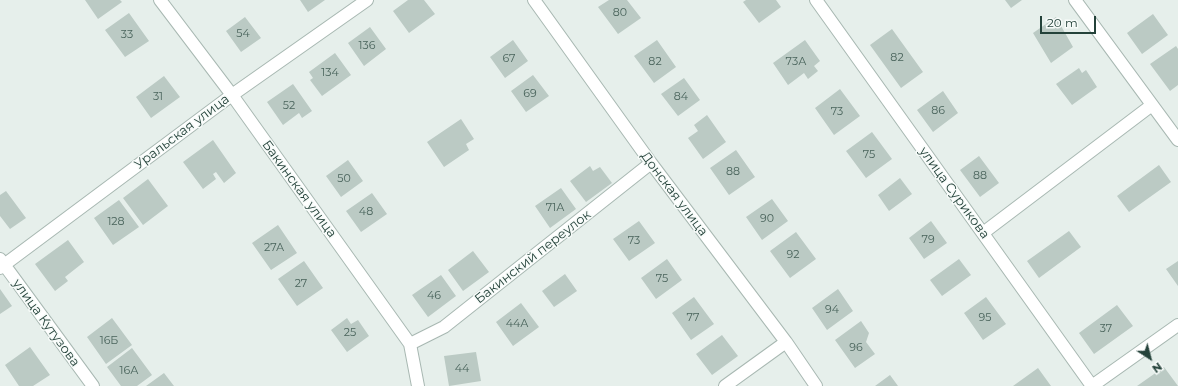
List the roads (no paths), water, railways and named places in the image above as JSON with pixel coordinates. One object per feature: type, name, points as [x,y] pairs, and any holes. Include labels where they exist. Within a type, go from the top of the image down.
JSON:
[{"type":"street","name":"Бакинская улица","points":[[160,0],[232,95],[410,344],[418,386]]},
{"type":"street","name":"Уральская улица","points":[[1,264],[232,95],[367,0]]},
{"type":"street","name":"Донская улица","points":[[534,0],[651,164],[786,342],[816,386]]},
{"type":"street","name":"улица Сурикова","points":[[816,0],[1092,386]]},
{"type":"street","points":[[1074,0],[1178,140]]},
{"type":"street","points":[[983,233],[1152,105]]},
{"type":"street","name":"Бакинский переулок","points":[[410,344],[444,327],[651,164]]},
{"type":"street","name":"улица Кутузова","points":[[1,264],[92,386]]},
{"type":"street","points":[[1092,386],[1178,324]]},
{"type":"street","points":[[725,386],[786,342]]}]
